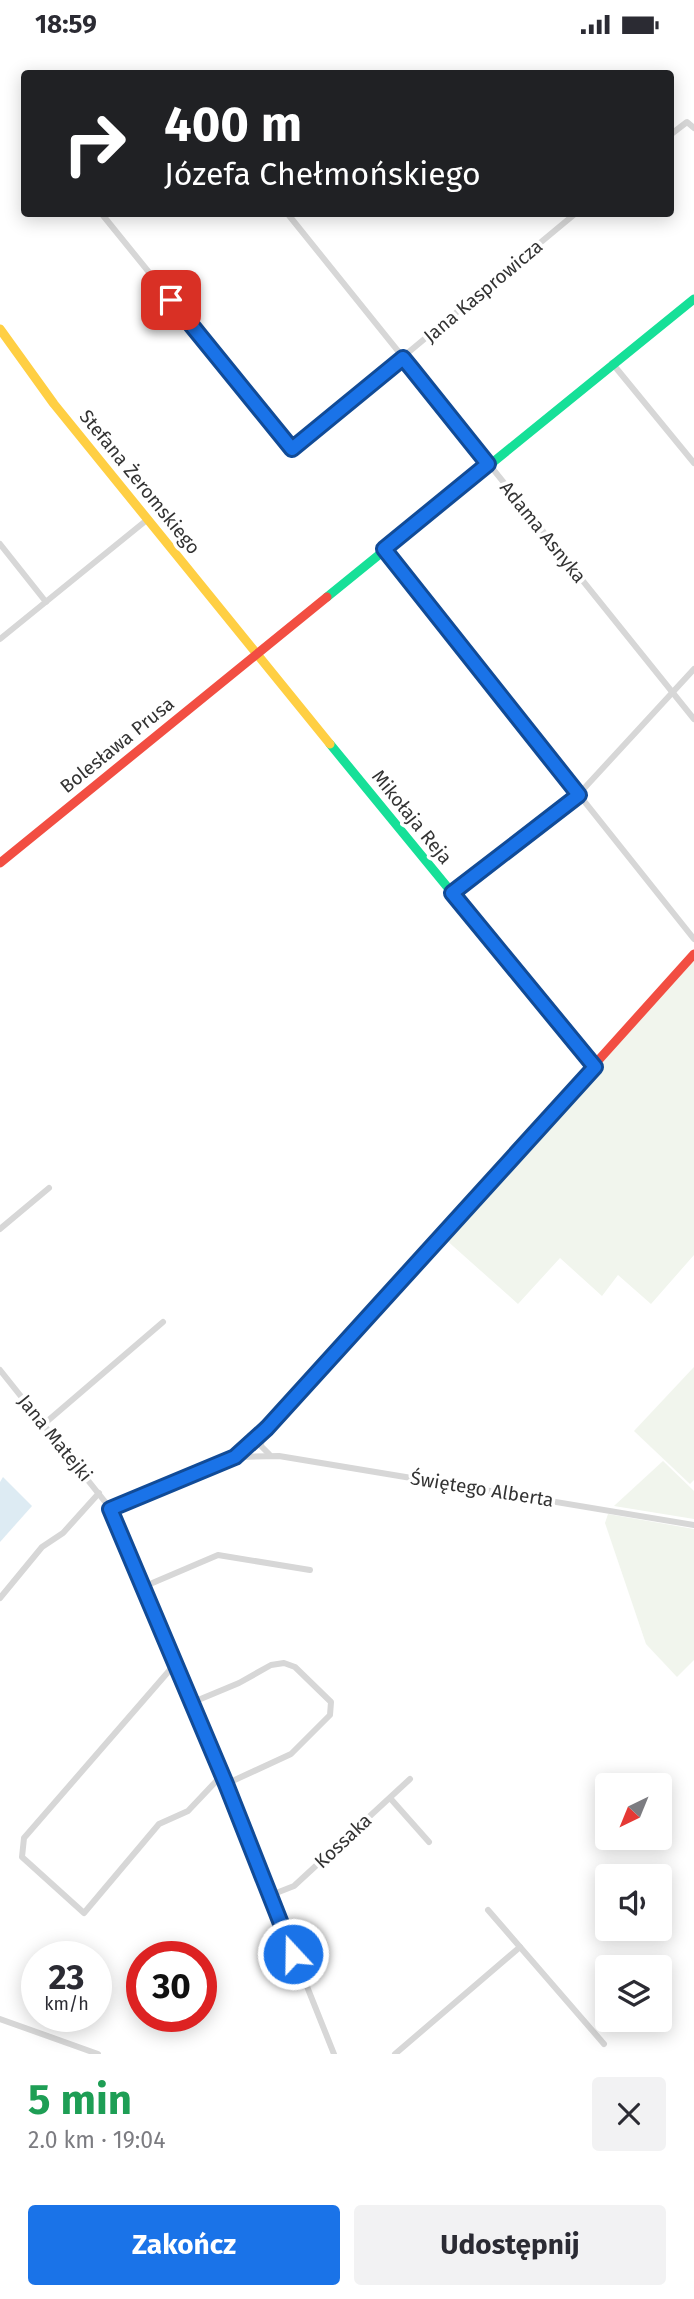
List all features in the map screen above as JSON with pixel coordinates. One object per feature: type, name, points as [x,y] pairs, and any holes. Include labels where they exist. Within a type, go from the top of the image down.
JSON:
[{"type":"street","points":[[674,132],[687,122],[694,128]]},
{"type":"street","name":"Jana Kasprowicza","points":[[104,217],[292,449],[571,217]]},
{"type":"street","name":"Adama Asnyka","points":[[290,217],[694,719]]},
{"type":"street","name":"Bolesława Prusa","points":[[0,863],[694,299]]},
{"type":"street","name":"Stefana Żeromskiego","points":[[0,330],[54,404],[256,654]]},
{"type":"street","points":[[612,363],[694,463]]},
{"type":"street","points":[[0,639],[148,519]]},
{"type":"street","points":[[0,544],[46,602]]},
{"type":"street","points":[[384,549],[694,939]]},
{"type":"street","name":"Mikołaja Reja","points":[[256,654],[595,1067]]},
{"type":"street","points":[[452,893],[579,795],[694,669]]},
{"type":"street","points":[[110,1509],[235,1457],[262,1433],[595,1067],[694,954]]},
{"type":"street","points":[[0,1229],[49,1188]]},
{"type":"street","points":[[44,1424],[163,1322]]},
{"type":"street","name":"Jana Matejki","points":[[0,1370],[110,1509],[226,1784],[334,2054]]},
{"type":"street","points":[[262,1433],[261,1445],[270,1455]]},
{"type":"street","name":"Świętego Alberta","points":[[235,1457],[270,1455],[694,1525]]},
{"type":"street","points":[[0,1598],[41,1547],[63,1533],[99,1493]]},
{"type":"street","points":[[143,1587],[218,1555],[310,1570]]},
{"type":"street","points":[[191,1703],[239,1683],[271,1665],[284,1663],[295,1667],[331,1702],[330,1715],[291,1754],[226,1784]]},
{"type":"street","points":[[175,1664],[24,1838],[22,1857],[84,1913],[159,1823],[188,1811],[222,1775]]},
{"type":"street","name":"Kossaka","points":[[271,1895],[294,1886],[410,1779]]},
{"type":"street","points":[[390,1798],[429,1842]]},
{"type":"street","points":[[488,1910],[604,2045]]},
{"type":"street","points":[[395,2054],[520,1947]]},
{"type":"street","points":[[0,2019],[98,2054]]},
{"type":"shaded area","points":[[694,960],[694,1255],[651,1304],[618,1275],[602,1296],[560,1258],[518,1304],[444,1238]]},
{"type":"shaded area","points":[[694,1367],[694,1480],[690,1484],[634,1431]]},
{"type":"shaded area","points":[[663,1461],[694,1491],[694,1519],[614,1506]]},
{"type":"shaded area","points":[[3,1477],[32,1506],[0,1542],[0,1482]]},
{"type":"shaded area","points":[[608,1514],[694,1529],[694,1660],[677,1677],[646,1644],[605,1523]]},
{"type":"traffic: fast","points":[[327,597],[694,299]]},
{"type":"traffic: fast","points":[[330,744],[595,1067]]},
{"type":"traffic: slow","points":[[0,329],[54,404],[330,744]]},
{"type":"traffic: slow","points":[[110,1508],[235,1457],[267,1428],[550,1114]]},
{"type":"traffic: jam","points":[[0,863],[327,597]]},
{"type":"traffic: jam","points":[[550,1114],[694,954]]},
{"type":"route","points":[[171,300],[292,449],[403,358],[488,464],[384,549],[579,795],[452,893],[595,1067],[267,1428],[235,1457],[110,1509],[226,1784],[293,1954]]}]
